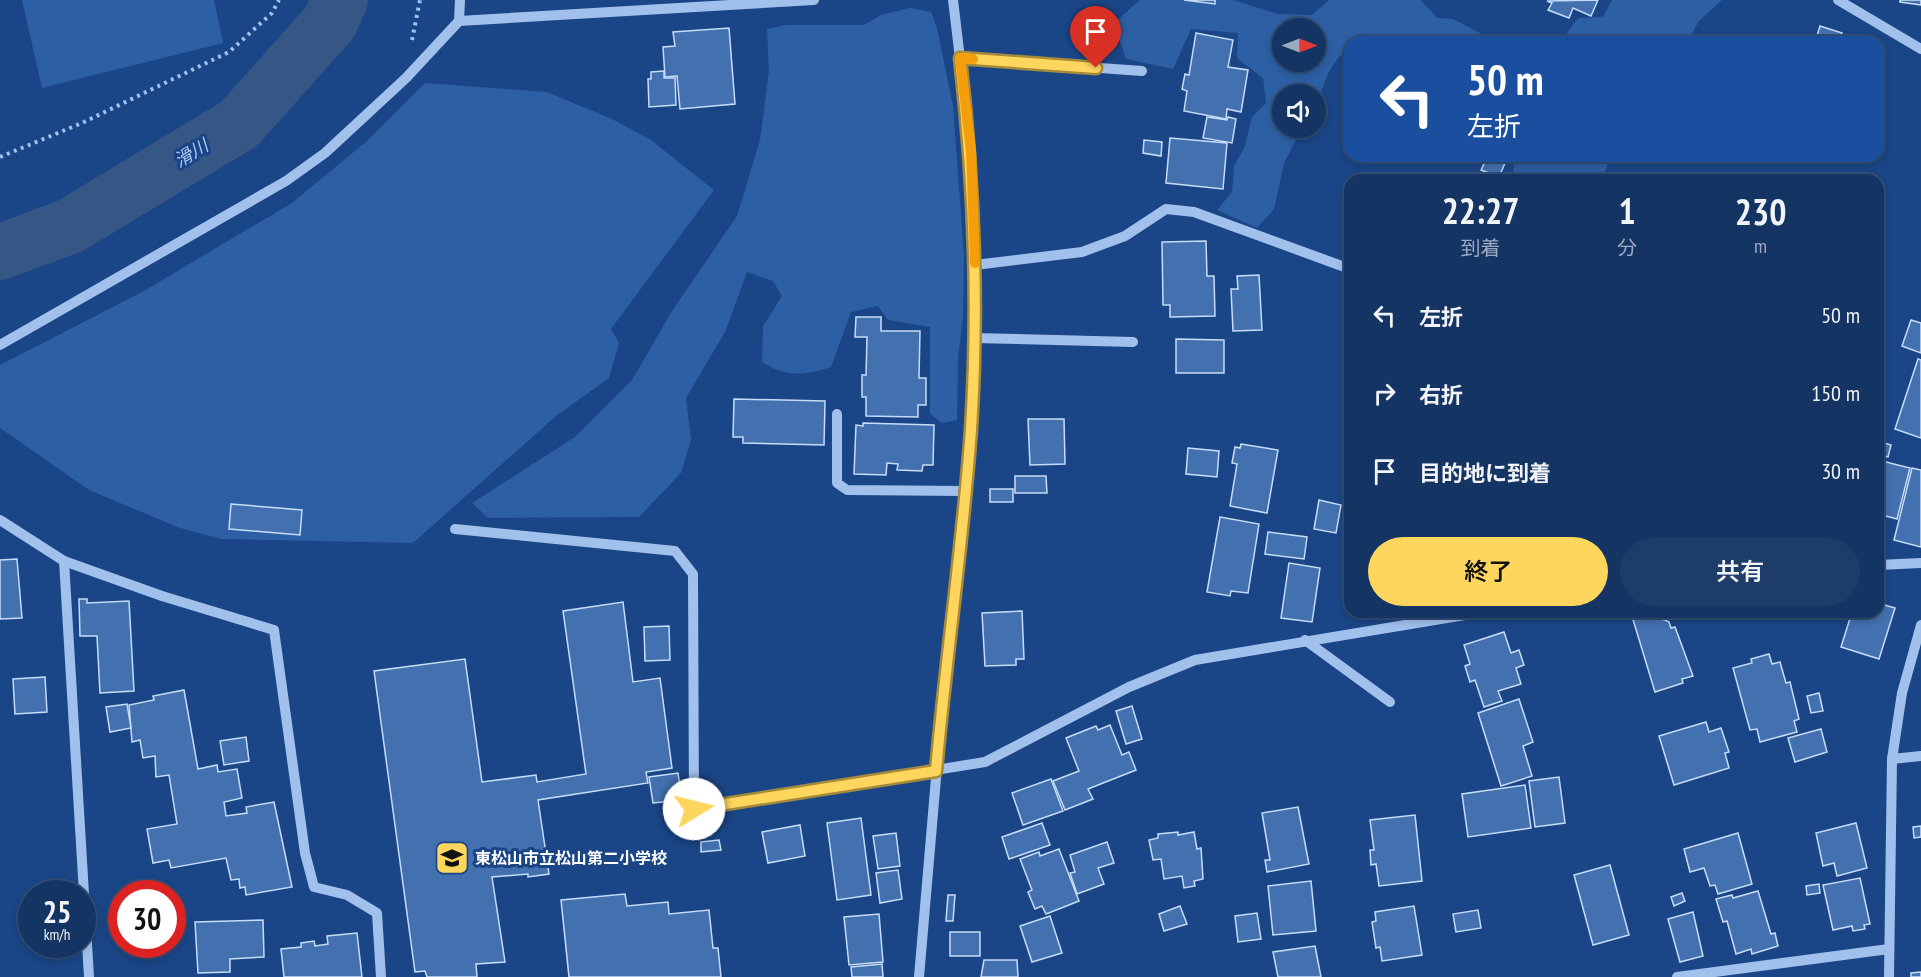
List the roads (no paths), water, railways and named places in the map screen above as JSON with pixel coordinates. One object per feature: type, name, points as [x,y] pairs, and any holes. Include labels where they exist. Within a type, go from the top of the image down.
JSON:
[{"type":"street","points":[[0,345],[286,181],[325,153],[406,78],[459,21],[460,0]]},
{"type":"street","points":[[459,21],[814,0]]},
{"type":"street","points":[[919,977],[936,771],[971,430],[975,265],[971,151],[952,0]]},
{"type":"street","points":[[1838,0],[1921,49]]},
{"type":"street","points":[[960,58],[1142,71]]},
{"type":"street","points":[[975,265],[1082,252],[1125,236],[1166,209],[1194,212],[1344,267]]},
{"type":"street","points":[[974,338],[1133,342]]},
{"type":"street","points":[[837,414],[837,483],[847,490],[964,491]]},
{"type":"street","points":[[0,520],[64,561],[162,596],[274,630],[304,853],[314,887],[347,895],[377,913],[381,977]]},
{"type":"street","points":[[455,529],[675,551],[693,574],[694,809],[985,762],[1129,687],[1195,660],[1445,618]]},
{"type":"street","points":[[64,561],[89,977]]},
{"type":"street","points":[[1884,565],[1921,563]]},
{"type":"street","points":[[1889,977],[1892,759],[1902,693],[1921,625]]},
{"type":"street","points":[[1305,640],[1390,702]]},
{"type":"street","points":[[1892,759],[1921,756]]},
{"type":"street","points":[[1677,977],[1889,949]]},
{"type":"waterway","name":"滑川","points":[[0,252],[70,226],[239,124],[330,22],[340,0]]},
{"type":"place","name":"東松山市立松山第二小学校","points":[[452,858]]}]
